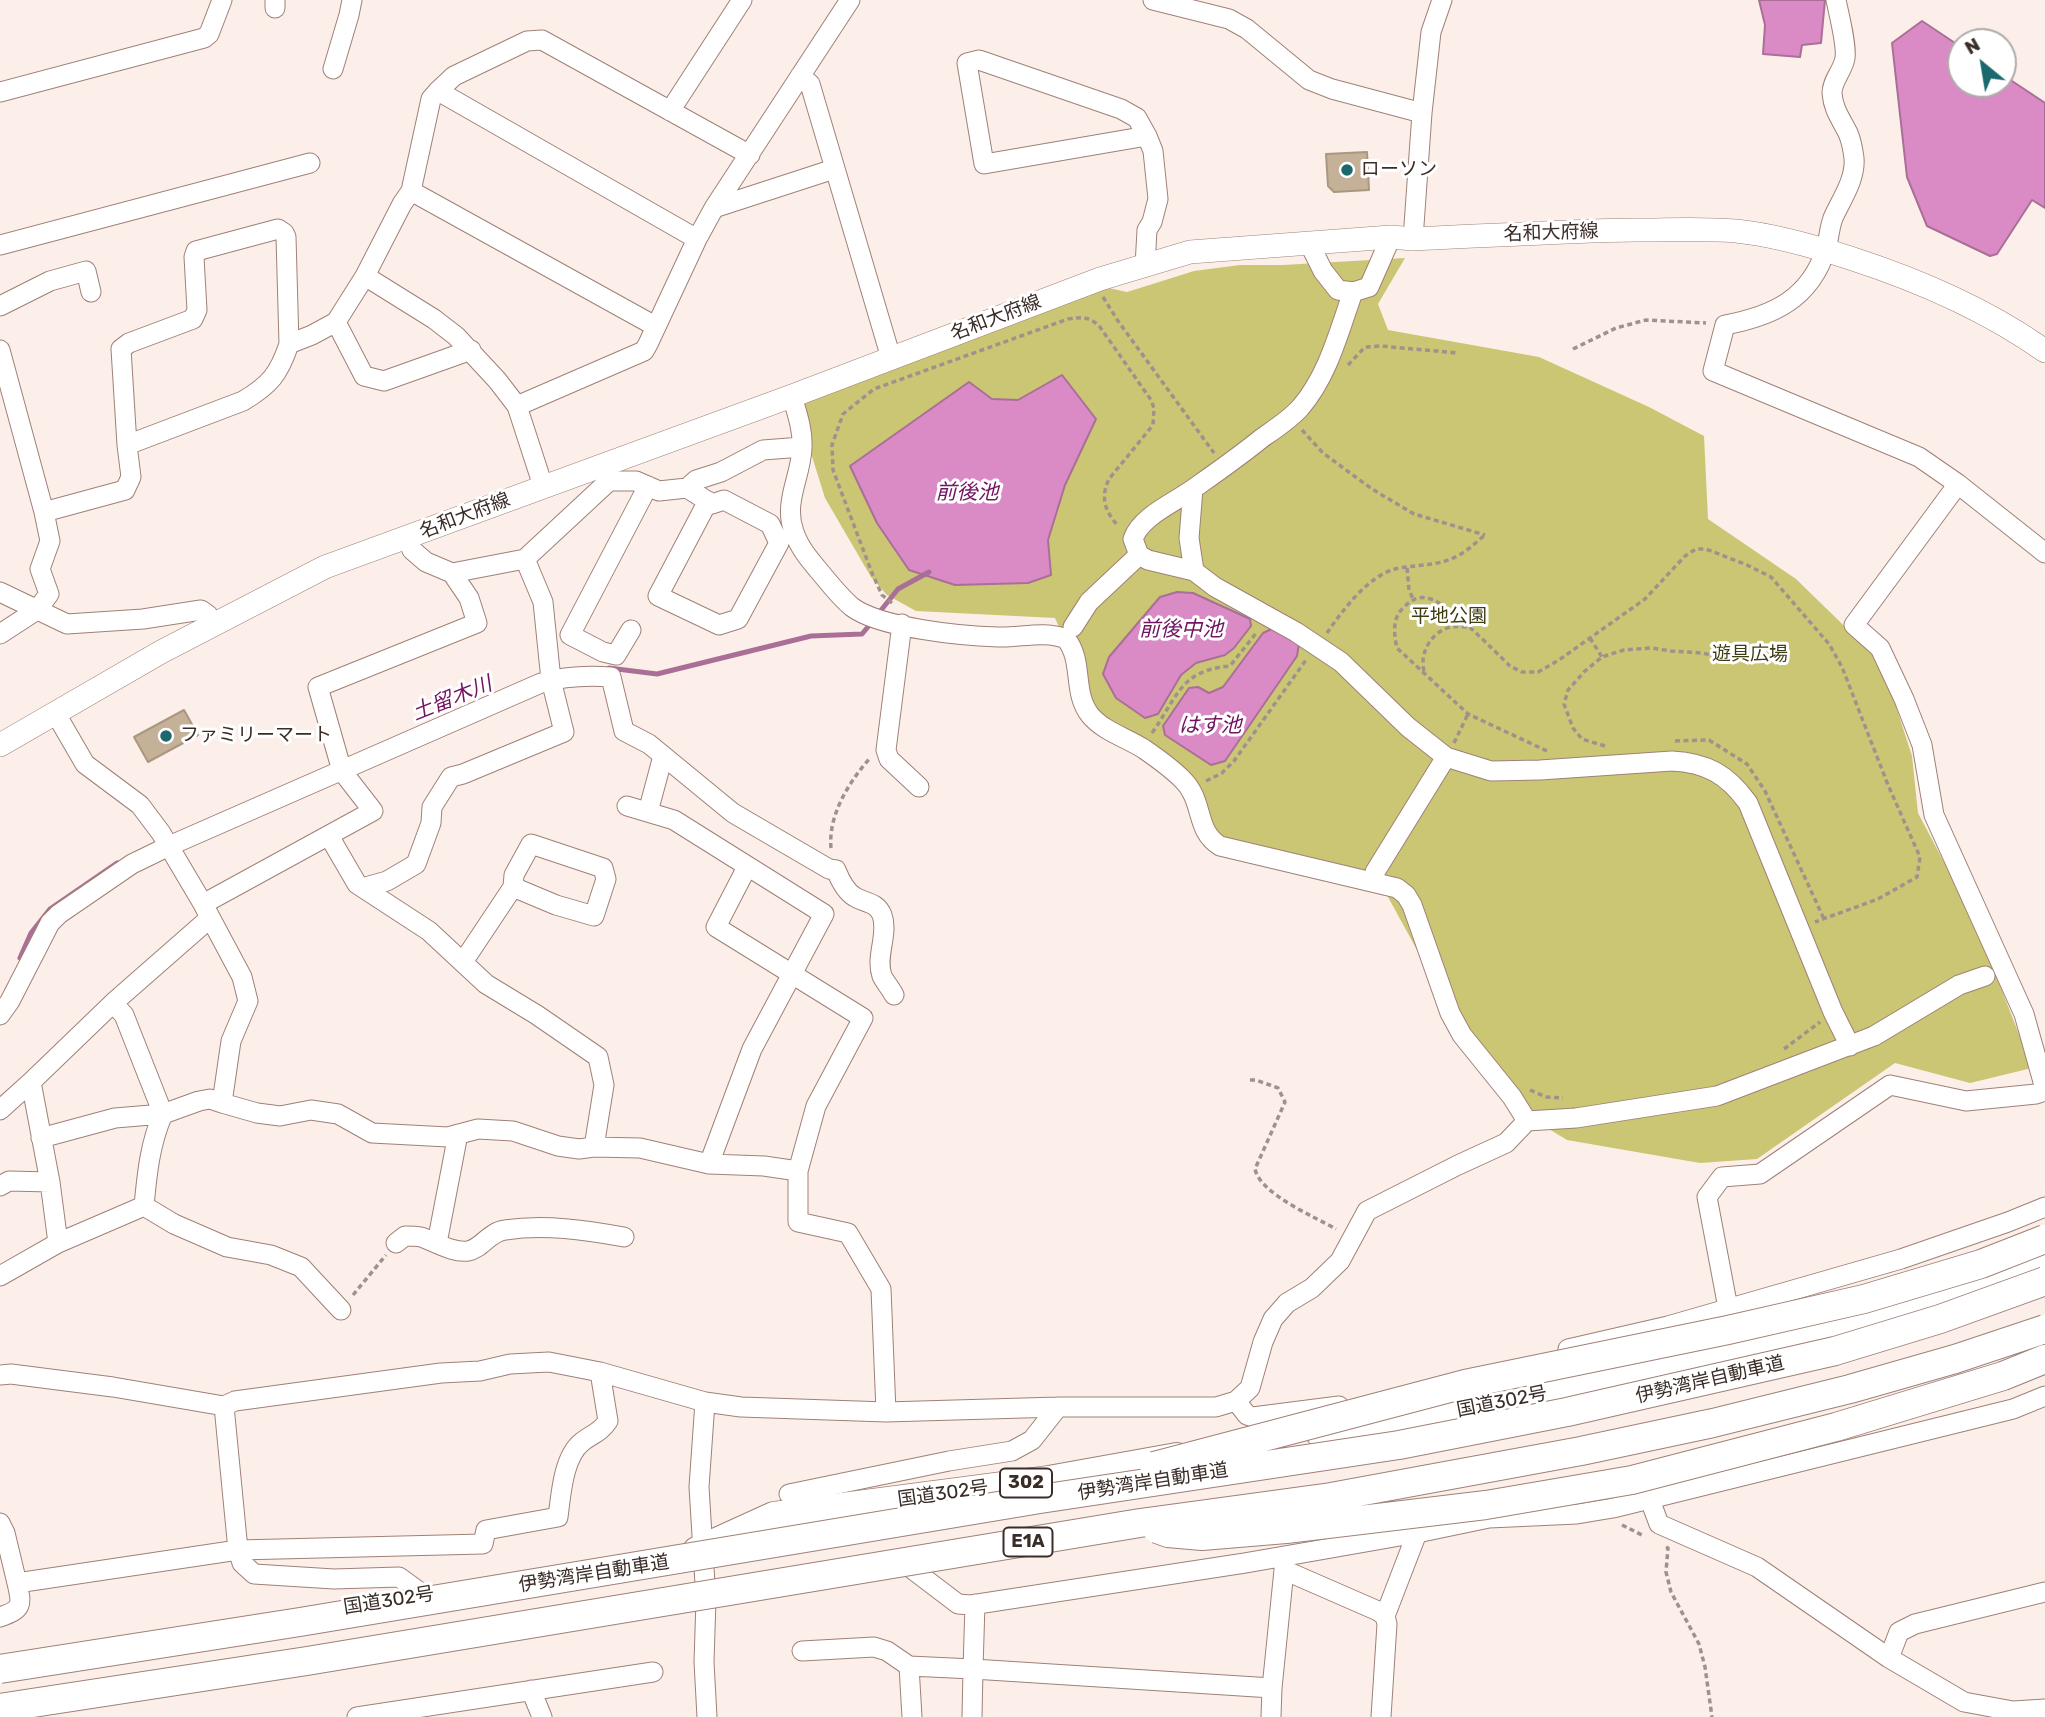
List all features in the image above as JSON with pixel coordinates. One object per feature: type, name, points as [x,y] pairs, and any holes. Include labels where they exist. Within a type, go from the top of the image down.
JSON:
[{"type":"highway","points":[[1040,1499],[1233,1444],[1465,1384],[1864,1299],[1982,1264],[2045,1239]]},
{"type":"highway","name":"国道302号","points":[[0,1663],[579,1572],[702,1550],[774,1516],[1049,1480],[1272,1440],[1440,1414],[1615,1381],[1937,1296],[2045,1260]]},
{"type":"highway","name":"伊勢湾岸自動車道","points":[[0,1669],[1040,1499],[1399,1445],[1567,1412],[1835,1351],[1940,1319],[2045,1281]]},
{"type":"highway","points":[[0,1710],[1408,1491],[1625,1448],[1846,1395],[1966,1360],[2045,1331]]},
{"type":"highway","name":"伊勢湾岸自動車道","points":[[0,1710],[1140,1523],[1331,1497],[1608,1446],[1850,1389],[2045,1331]]},
{"type":"highway","points":[[1140,1523],[1168,1533],[1202,1536],[1274,1530],[1486,1505],[1632,1480],[1836,1427],[2003,1376],[2045,1359]]},
{"type":"main road","name":"名和大府線","points":[[0,745],[214,624],[324,567],[792,396],[1100,279],[1191,252],[1402,238],[1600,231],[1737,231],[1825,250],[1898,274],[1990,318],[2045,351]]},
{"type":"street","points":[[0,92],[204,38],[209,34],[222,0]]},
{"type":"street","points":[[333,69],[352,0]]},
{"type":"street","points":[[670,111],[742,0]]},
{"type":"street","points":[[517,406],[644,351],[714,208],[849,0]]},
{"type":"street","points":[[1153,0],[1229,19],[1247,29],[1309,80],[1332,89],[1422,113]]},
{"type":"street","points":[[1309,243],[1323,271],[1338,290],[1353,292],[1369,287],[1402,238],[1422,113],[1431,33],[1442,0]]},
{"type":"street","points":[[1836,0],[1846,56],[1832,92],[1838,117],[1848,133],[1854,160],[1851,178],[1829,228],[1825,250],[1809,285],[1773,312],[1725,325],[1713,371],[1919,457],[1958,484],[2045,553]]},
{"type":"street","points":[[289,344],[336,322],[365,276],[411,191],[431,99],[454,76],[527,41],[542,40],[750,155]]},
{"type":"street","points":[[1144,266],[1147,230],[1158,199],[1153,151],[1147,136],[1137,118],[1121,109],[979,60],[967,63],[984,164],[1147,136]]},
{"type":"street","points":[[800,76],[810,84],[891,358]]},
{"type":"street","points":[[438,91],[697,239]]},
{"type":"street","points":[[0,245],[310,163]]},
{"type":"street","points":[[714,208],[834,169]]},
{"type":"street","points":[[411,191],[655,326]]},
{"type":"street","points":[[44,512],[125,490],[131,477],[127,445],[121,349],[129,343],[196,316],[196,251],[278,229],[284,233],[289,344],[284,362],[275,377],[243,401],[127,445]]},
{"type":"street","points":[[0,306],[50,281],[86,271],[91,292]]},
{"type":"street","points":[[365,276],[435,319],[471,350],[517,406],[543,486]]},
{"type":"street","points":[[1073,626],[1089,601],[1136,547],[1136,531],[1145,522],[1287,420],[1299,408],[1311,392],[1332,352],[1353,292]]},
{"type":"street","points":[[336,322],[364,376],[376,380],[384,381],[471,350]]},
{"type":"street","points":[[0,351],[50,541],[40,569],[49,594],[37,610],[0,634]]},
{"type":"street","points":[[792,396],[799,418],[802,447],[790,499],[794,534],[805,555],[840,595],[854,608],[949,634],[999,637],[1051,634],[1066,639],[1075,655],[1080,695],[1090,715],[1100,724],[1144,749],[1181,778],[1196,798],[1209,840],[1220,846],[1397,888],[1406,895],[1412,905],[1450,1013],[1462,1035],[1512,1097],[1527,1121]]},
{"type":"street","points":[[407,538],[412,550],[426,562],[452,572],[525,559],[609,481],[636,481],[660,491],[687,488],[696,480],[721,472],[763,450],[802,447]]},
{"type":"street","points":[[1728,1308],[1707,1197],[1723,1177],[1760,1174],[1890,1085],[1966,1101],[2036,1094],[2045,1090],[2024,1014],[1934,815],[1922,746],[1904,699],[1880,648],[1854,625],[1958,484]]},
{"type":"street","points":[[631,630],[617,654],[603,652],[570,635],[648,486]]},
{"type":"street","points":[[687,488],[708,501],[712,504],[724,500],[770,524],[779,543],[738,619],[719,625],[658,596],[708,501]]},
{"type":"street","points":[[1193,489],[1189,538],[1194,571]]},
{"type":"street","points":[[1136,547],[1148,560],[1194,571],[1214,587],[1317,645],[1341,662],[1408,727],[1446,757],[1491,771],[1692,762],[1724,776],[1748,803],[1833,1012],[1850,1046]]},
{"type":"street","points":[[367,890],[369,886],[387,881],[416,864],[431,824],[432,807],[451,777],[564,732],[551,680],[542,602],[525,559]]},
{"type":"street","points":[[0,1110],[207,911],[373,811],[340,764],[318,687],[477,623],[469,598],[452,572]]},
{"type":"street","points":[[0,592],[67,624],[144,619],[201,610],[214,624]]},
{"type":"street","points":[[888,617],[886,750],[889,759],[919,787]]},
{"type":"street","points":[[0,1015],[10,1001],[46,930],[59,914],[165,840],[278,797],[340,764],[541,683],[567,677],[611,677],[624,731],[649,744],[733,813],[829,869],[836,870],[841,883],[854,897],[872,903],[881,912],[884,923],[880,961],[883,976],[894,995]]},
{"type":"street","points":[[57,714],[85,764],[140,805],[165,840],[242,977],[247,1001],[231,1041],[222,1103]]},
{"type":"street","points":[[648,812],[663,756]]},
{"type":"street","points":[[1375,872],[1446,757]]},
{"type":"street","points":[[627,806],[674,820],[824,915],[752,1049],[709,1164]]},
{"type":"street","points":[[328,836],[357,884],[429,931],[486,985],[537,1015],[598,1057],[604,1085],[594,1147]]},
{"type":"street","points":[[463,962],[513,887],[514,875],[531,844],[603,868],[606,879],[594,915],[556,905],[513,887]]},
{"type":"street","points":[[747,867],[716,927],[863,1018],[816,1106],[798,1171],[798,1222],[848,1233],[881,1289],[886,1412]]},
{"type":"street","points":[[0,1375],[12,1374],[113,1387],[224,1406],[235,1401],[441,1373],[549,1362],[600,1372],[705,1402],[741,1407],[886,1412],[1058,1407],[1216,1407],[1236,1401],[1250,1388],[1263,1342],[1273,1319],[1287,1303],[1312,1288],[1340,1261],[1367,1211],[1507,1143],[1527,1121],[1576,1118],[1717,1096],[1874,1036],[1959,985],[1984,976]]},
{"type":"street","points":[[113,1003],[124,1015],[163,1114],[155,1131],[144,1206]]},
{"type":"street","points":[[31,1082],[50,1182],[58,1243]]},
{"type":"street","points":[[41,1138],[115,1118],[163,1114],[210,1099],[257,1113],[280,1116],[310,1110],[338,1114],[372,1133],[448,1137],[478,1129],[513,1131],[558,1146],[579,1149],[640,1148],[709,1164],[764,1166],[798,1171]]},
{"type":"street","points":[[437,1243],[458,1134]]},
{"type":"street","points":[[0,1186],[9,1181],[50,1182]]},
{"type":"street","points":[[0,1276],[58,1243],[144,1206]]},
{"type":"street","points":[[144,1206],[174,1224],[227,1247],[271,1255],[301,1267],[341,1310]]},
{"type":"street","points":[[1236,1401],[1247,1415],[1253,1417],[1371,1402],[1391,1390],[1668,1326],[1901,1259],[2045,1207]]},
{"type":"street","points":[[396,1243],[405,1236],[420,1237],[451,1249],[467,1251],[476,1248],[494,1233],[504,1230],[555,1227],[624,1237]]},
{"type":"street","points":[[17,1583],[238,1550],[483,1544],[486,1530],[558,1517],[564,1473],[573,1452],[579,1444],[601,1431],[608,1422],[600,1372]]},
{"type":"street","points":[[912,1569],[958,1604],[975,1605],[1285,1563],[1489,1518],[1577,1514],[1650,1500],[2013,1409],[2045,1396]]},
{"type":"street","points":[[705,1402],[699,1487],[706,1600],[704,1662],[707,1717]]},
{"type":"street","points":[[224,1406],[238,1550],[242,1563],[254,1574],[334,1579],[399,1577],[425,1596]]},
{"type":"street","points":[[789,1494],[949,1461],[1012,1451],[1032,1440],[1058,1407]]},
{"type":"street","points":[[1650,1500],[1659,1524],[1757,1567],[1889,1657],[1964,1702],[2013,1711],[2045,1709]]},
{"type":"street","points":[[0,1523],[5,1533],[21,1601],[12,1613],[0,1617]]},
{"type":"street","points":[[1381,1717],[1387,1624],[1385,1616],[1417,1533]]},
{"type":"street","points":[[1285,1563],[1385,1616]]},
{"type":"street","points":[[1271,1717],[1285,1563]]},
{"type":"street","points":[[1889,1657],[1899,1632],[1915,1624],[2045,1592]]},
{"type":"street","points":[[972,1717],[975,1605]]},
{"type":"street","points":[[802,1651],[874,1647],[887,1651],[909,1666],[1272,1688]]},
{"type":"street","points":[[909,1666],[912,1717]]},
{"type":"street","points":[[357,1717],[451,1710],[531,1690],[653,1672]]},
{"type":"street","points":[[531,1690],[542,1717]]},
{"type":"path","points":[[1101,295],[1224,466]]},
{"type":"path","points":[[888,617],[891,603],[878,588],[833,470],[832,445],[843,414],[874,389],[1068,319],[1092,319],[1122,358],[1154,408],[1153,425],[1109,479],[1103,497],[1108,514],[1136,547]]},
{"type":"path","points":[[1573,349],[1616,328],[1646,320],[1725,325]]},
{"type":"path","points":[[1341,372],[1365,347],[1457,353]]},
{"type":"path","points":[[1207,782],[1222,773],[1234,761],[1317,645],[1364,588],[1394,569],[1437,563],[1459,555],[1486,535],[1414,514],[1372,489],[1323,453],[1301,429]]},
{"type":"path","points":[[1567,768],[1550,752],[1468,714],[1397,648],[1395,622],[1400,611],[1413,599],[1428,598],[1444,606],[1510,666],[1522,672],[1538,672],[1646,599],[1685,556],[1696,549],[1706,549],[1771,577],[1829,644],[1842,667],[1888,785],[1920,857],[1917,877],[1907,883],[1878,899],[1798,928]]},
{"type":"path","points":[[1407,568],[1409,590],[1413,599]]},
{"type":"path","points":[[1150,736],[1188,680],[1214,667],[1230,666],[1268,616]]},
{"type":"path","points":[[1424,673],[1422,663],[1425,648],[1433,637],[1448,627],[1469,627]]},
{"type":"path","points":[[1590,638],[1602,657]]},
{"type":"path","points":[[1671,651],[1717,656]]},
{"type":"path","points":[[1446,757],[1468,714]]},
{"type":"path","points":[[836,870],[830,833],[832,822],[854,776],[873,754],[886,750]]},
{"type":"path","points":[[1781,1051],[1833,1012]]},
{"type":"path","points":[[1250,1080],[1278,1088],[1285,1102],[1255,1169],[1256,1174],[1275,1195],[1353,1238]]},
{"type":"path","points":[[1527,1089],[1546,1097],[1566,1099]]},
{"type":"path","points":[[341,1310],[396,1243]]},
{"type":"path","points":[[1613,1508],[1622,1525],[1645,1536]]},
{"type":"path","points":[[1656,1542],[1668,1548],[1666,1572],[1671,1591],[1699,1644],[1712,1717]]},
{"type":"green space","name":"平地公園","points":[[1405,258],[1378,304],[1388,330],[1539,357],[1649,407],[1704,436],[1708,519],[1796,579],[1873,654],[1893,697],[1912,756],[1918,813],[1975,921],[2032,1068],[1970,1083],[1895,1063],[1757,1159],[1700,1163],[1567,1140],[1524,1114],[1470,1047],[1382,886],[1249,852],[1209,827],[1177,781],[1100,721],[1055,618],[916,611],[887,595],[871,577],[825,498],[795,402],[1104,287],[1127,292],[1194,271],[1240,265]]},
{"type":"water","points":[[1759,0],[1825,0],[1821,43],[1802,45],[1800,57],[1763,54],[1765,25]]},
{"type":"water","points":[[1922,21],[1947,38],[1947,98],[2017,98],[2017,84],[2045,103],[2045,208],[2032,200],[1997,254],[1990,256],[1927,226],[1907,177],[1892,43]]},
{"type":"water","name":"前後池","points":[[1062,375],[1096,419],[1065,485],[1048,540],[1051,575],[1028,583],[955,585],[909,570],[877,523],[850,466],[969,382],[992,399],[1018,400]]},
{"type":"water","name":"前後中池","points":[[1177,592],[1193,593],[1250,619],[1251,626],[1225,655],[1196,663],[1181,675],[1158,714],[1145,718],[1116,698],[1103,674],[1109,657],[1160,597]]},
{"type":"water","name":"はす池","points":[[1276,627],[1299,643],[1297,656],[1225,761],[1211,765],[1165,735],[1163,726],[1189,688],[1198,687],[1209,693],[1223,687],[1263,633]]},
{"type":"building","name":"ローソン","points":[[1367,152],[1369,190],[1334,192],[1328,186],[1326,154]]},
{"type":"building","name":"ファミリーマート","points":[[184,710],[198,735],[148,762],[134,737]]},
{"type":"waterway","name":"土留木川","points":[[878,614],[898,589],[929,572]]},
{"type":"waterway","name":"土留木川","points":[[609,668],[657,674],[811,636],[862,634],[872,622]]},
{"type":"waterway","name":"土留木川","points":[[20,958],[31,933],[50,909],[117,863]]},
{"type":"place","name":"ローソン","points":[[1347,170]]},
{"type":"place","name":"ファミリーマート","points":[[166,736]]},
{"type":"park label","name":"遊具広場","points":[[1750,655]]}]
